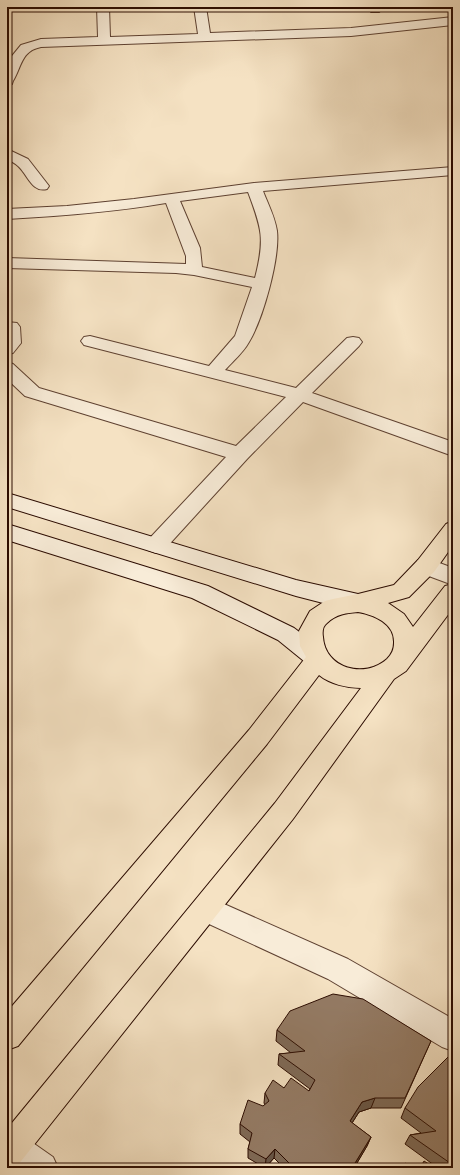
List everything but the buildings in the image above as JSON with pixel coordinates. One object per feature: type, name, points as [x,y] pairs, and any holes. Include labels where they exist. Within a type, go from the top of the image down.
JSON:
[{"type":"main road","points":[[453,529],[426,566],[401,591],[358,603],[344,604],[321,614],[313,623],[309,634],[310,645],[324,667],[338,674],[354,679],[370,678],[385,674],[397,666],[453,592]]},
{"type":"main road","points":[[358,603],[373,606],[386,612],[396,621],[404,631],[406,643],[404,655]]},
{"type":"main road","points":[[7,1035],[258,737],[318,659]]},
{"type":"main road","points":[[9,1150],[206,910],[284,811],[385,674]]},
{"type":"street","points":[[104,7],[104,41]]},
{"type":"street","points":[[200,7],[204,37]]},
{"type":"street","points":[[7,81],[18,55],[24,48],[32,44],[351,32],[453,21]]},
{"type":"street","points":[[7,153],[23,162],[42,186]]},
{"type":"street","points":[[7,214],[67,211],[134,204],[254,187],[453,171]]},
{"type":"street","points":[[213,373],[240,343],[244,336],[261,284],[270,243],[267,221],[254,187]]},
{"type":"street","points":[[171,198],[192,248],[194,256],[194,270]]},
{"type":"street","points":[[7,264],[194,270],[261,284]]},
{"type":"street","points":[[7,327],[11,328],[12,343],[7,349]]},
{"type":"street","points":[[90,341],[300,394],[453,450]]},
{"type":"street","points":[[156,545],[240,454],[353,342]]},
{"type":"street","points":[[7,368],[32,392],[240,454]]},
{"type":"street","points":[[7,500],[296,588],[358,603]]},
{"type":"street","points":[[7,532],[200,592],[286,634],[318,659]]},
{"type":"street","points":[[426,566],[453,577]]},
{"type":"street","points":[[206,910],[338,969],[453,1036]]},
{"type":"street","points":[[9,1150],[42,1168]]}]
